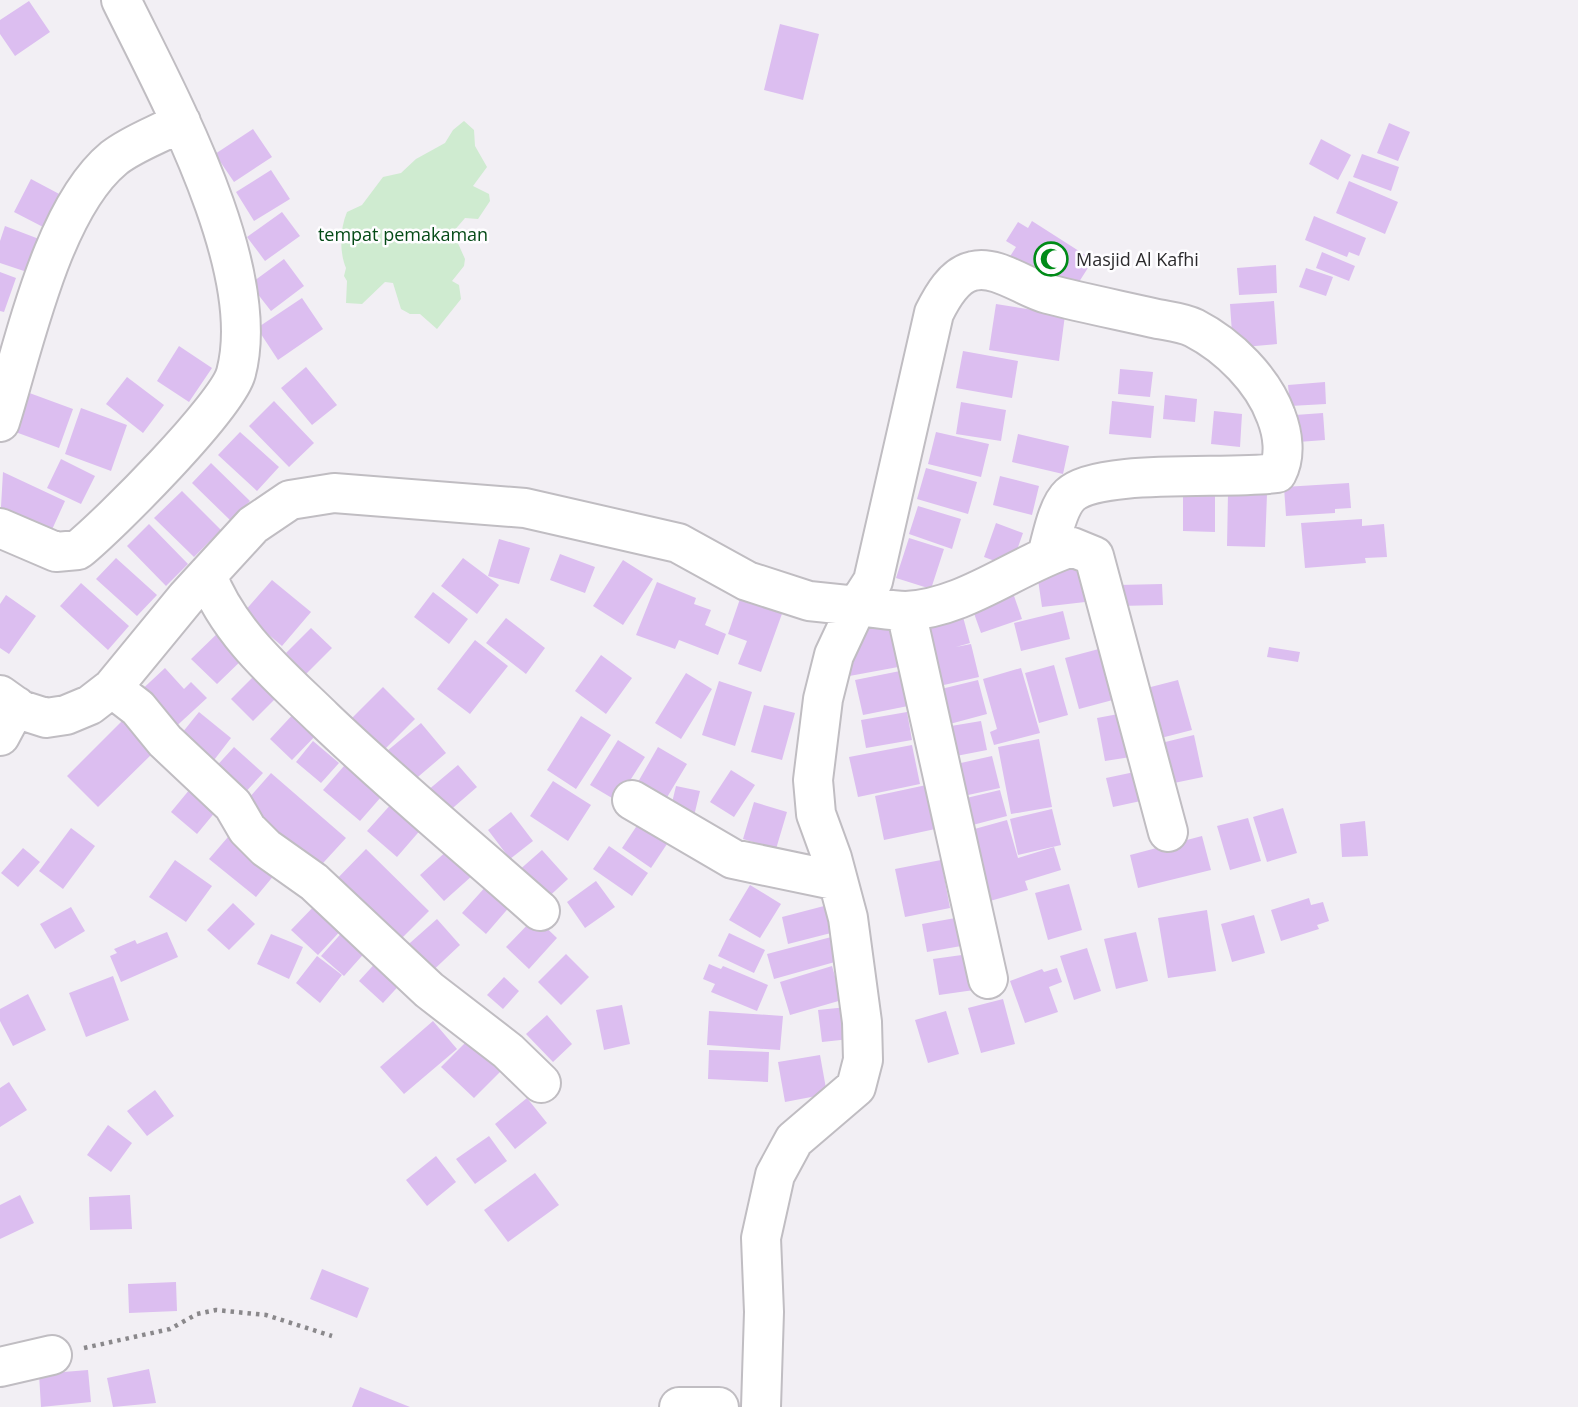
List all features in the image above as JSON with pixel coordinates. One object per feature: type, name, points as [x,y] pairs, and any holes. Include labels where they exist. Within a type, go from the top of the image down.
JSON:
[{"type":"street","points":[[0,528],[56,552],[78,550],[213,413],[236,375],[240,335],[234,271],[214,200],[181,122],[121,0]]},
{"type":"street","points":[[0,422],[47,274],[85,189],[115,158],[181,122]]},
{"type":"street","points":[[761,1407],[764,1312],[761,1238],[775,1175],[794,1140],[856,1087],[863,1060],[855,962],[838,881],[816,814],[813,780],[823,699],[834,655],[857,606],[873,581],[934,313],[943,295],[969,272],[985,269],[1045,293],[1193,327],[1220,345],[1265,390],[1277,419],[1283,447],[1282,463],[1277,472],[1250,477],[1108,480],[1081,486],[1067,496],[1047,555]]},
{"type":"street","points":[[5,712],[46,718],[66,715],[90,705],[112,688],[206,575],[253,525],[279,504],[334,493],[525,508],[678,543],[747,581],[809,601],[906,611],[946,604],[1047,555],[1072,547],[1094,556],[1168,832]]},
{"type":"street","points":[[206,575],[222,608],[286,683],[356,752],[540,911]]},
{"type":"street","points":[[906,611],[988,979]]},
{"type":"street","points":[[112,688],[138,708],[165,741],[233,805],[247,829],[266,848],[314,882],[429,990],[508,1051],[541,1083]]},
{"type":"street","points":[[632,800],[733,859],[838,881]]},
{"type":"street","points":[[0,1367],[52,1355]]},
{"type":"street","points":[[679,1407],[719,1407]]},
{"type":"street","points":[[780,1407],[790,1407]]},
{"type":"path","points":[[52,1355],[170,1329],[198,1314],[216,1310],[266,1315],[332,1336]]},
{"type":"green space","name":"tempat pemakaman","points":[[464,121],[474,130],[475,146],[487,167],[473,186],[489,194],[490,201],[478,219],[465,218],[453,232],[465,259],[464,266],[452,281],[459,285],[461,299],[437,329],[420,314],[410,314],[401,309],[393,283],[385,282],[362,304],[346,303],[346,268],[341,240],[347,212],[362,205],[383,177],[401,173],[416,159],[445,143],[453,130]]},
{"type":"building","points":[[29,1],[50,32],[15,56],[0,34],[0,20]]},
{"type":"building","points":[[780,24],[819,34],[803,100],[764,90]]},
{"type":"building","points":[[1389,123],[1410,132],[1398,161],[1377,153]]},
{"type":"building","points":[[253,129],[272,157],[234,182],[215,154]]},
{"type":"building","points":[[1321,139],[1351,155],[1338,180],[1309,164]]},
{"type":"building","points":[[1362,154],[1399,167],[1391,191],[1353,177]]},
{"type":"building","points":[[271,170],[290,199],[254,221],[236,192]]},
{"type":"building","points":[[31,179],[63,196],[45,228],[14,212]]},
{"type":"building","points":[[1349,181],[1398,202],[1385,234],[1336,213]]},
{"type":"building","points":[[282,212],[300,236],[265,261],[247,237]]},
{"type":"building","points":[[1314,216],[1366,238],[1359,256],[1349,252],[1347,257],[1305,240]]},
{"type":"building","name":"Masjid Al Kafhi","points":[[1032,221],[1093,260],[1070,296],[1009,258],[1016,247],[1006,241],[1018,222],[1028,228]]},
{"type":"building","points":[[5,226],[39,239],[27,272],[0,263],[0,241]]},
{"type":"building","points":[[1322,252],[1355,266],[1349,281],[1316,268]]},
{"type":"building","points":[[284,259],[304,286],[271,311],[250,284]]},
{"type":"building","points":[[1276,265],[1277,293],[1239,295],[1237,268]]},
{"type":"building","points":[[1306,268],[1333,277],[1326,296],[1299,287]]},
{"type":"building","points":[[0,272],[16,278],[4,312],[0,311]]},
{"type":"building","points":[[302,298],[323,329],[278,360],[257,328]]},
{"type":"building","points":[[1274,301],[1277,344],[1233,348],[1230,304]]},
{"type":"building","points":[[996,304],[1065,315],[1059,361],[989,350]]},
{"type":"building","points":[[179,346],[212,368],[189,402],[157,381]]},
{"type":"building","points":[[963,351],[1018,361],[1012,398],[956,388]]},
{"type":"building","points":[[306,367],[337,405],[312,425],[281,388]]},
{"type":"building","points":[[1120,369],[1153,372],[1150,397],[1118,394]]},
{"type":"building","points":[[127,377],[164,405],[143,433],[106,404]]},
{"type":"building","points":[[1325,382],[1326,404],[1290,406],[1288,385]]},
{"type":"building","points":[[24,391],[73,409],[59,448],[10,430]]},
{"type":"building","points":[[1165,395],[1197,399],[1195,422],[1163,419]]},
{"type":"building","points":[[274,401],[314,443],[289,467],[249,426]]},
{"type":"building","points":[[1112,401],[1154,406],[1151,438],[1109,434]]},
{"type":"building","points":[[961,402],[1006,410],[1001,441],[956,434]]},
{"type":"building","points":[[81,408],[127,425],[111,471],[65,454]]},
{"type":"building","points":[[1214,411],[1242,414],[1240,447],[1211,444]]},
{"type":"building","points":[[1323,413],[1325,440],[1298,442],[1295,415]]},
{"type":"building","points":[[240,432],[279,467],[257,491],[218,455]]},
{"type":"building","points":[[936,432],[989,444],[981,477],[928,464]]},
{"type":"building","points":[[1018,434],[1069,446],[1063,474],[1012,462]]},
{"type":"building","points":[[61,459],[95,476],[81,504],[47,488]]},
{"type":"building","points":[[211,463],[250,501],[231,521],[192,483]]},
{"type":"building","points":[[926,468],[977,482],[968,514],[917,499]]},
{"type":"building","points":[[3,472],[65,501],[45,545],[0,524]]},
{"type":"building","points":[[1000,476],[1039,486],[1032,515],[993,505]]},
{"type":"building","points":[[1349,483],[1351,508],[1335,509],[1335,513],[1286,516],[1284,487]]},
{"type":"building","points":[[182,491],[221,530],[194,557],[154,518]]},
{"type":"building","points":[[1183,493],[1215,493],[1215,532],[1183,531]]},
{"type":"building","points":[[1228,493],[1267,494],[1265,547],[1227,546]]},
{"type":"building","points":[[918,506],[961,519],[952,549],[909,534]]},
{"type":"building","points":[[1362,519],[1362,526],[1384,524],[1387,557],[1365,558],[1366,563],[1305,568],[1301,523]]},
{"type":"building","points":[[996,523],[1023,533],[1011,567],[984,557]]},
{"type":"building","points":[[149,524],[188,564],[166,586],[127,546]]},
{"type":"building","points":[[909,538],[944,549],[931,589],[896,578]]},
{"type":"building","points":[[499,539],[530,548],[519,584],[488,576]]},
{"type":"building","points":[[560,554],[595,567],[585,593],[550,580]]},
{"type":"building","points":[[116,558],[157,595],[137,616],[96,579]]},
{"type":"building","points":[[463,558],[499,585],[477,614],[441,586]]},
{"type":"building","points":[[623,560],[653,579],[623,625],[593,606]]},
{"type":"building","points":[[1080,568],[1085,602],[1042,607],[1037,573]]},
{"type":"building","points":[[272,580],[311,612],[282,646],[243,613]]},
{"type":"building","points":[[657,582],[696,598],[694,604],[711,610],[705,625],[726,634],[718,655],[679,640],[675,649],[636,635]]},
{"type":"building","points":[[81,583],[129,626],[108,650],[60,606]]},
{"type":"building","points":[[1162,584],[1163,605],[1119,606],[1118,585]]},
{"type":"building","points":[[1012,590],[1022,619],[981,633],[971,605]]},
{"type":"building","points":[[433,592],[468,619],[449,644],[414,617]]},
{"type":"building","points":[[6,595],[36,616],[9,654],[0,648],[0,604]]},
{"type":"building","points":[[741,596],[783,611],[761,672],[738,664],[747,641],[728,634]]},
{"type":"building","points":[[1063,611],[1070,639],[1021,651],[1014,623]]},
{"type":"building","points":[[962,613],[970,643],[956,647],[971,644],[979,677],[935,687],[921,623]]},
{"type":"building","points":[[506,618],[545,648],[526,674],[486,643]]},
{"type":"building","points":[[900,622],[909,665],[844,677],[840,654],[858,650],[854,631]]},
{"type":"building","points":[[311,628],[332,648],[306,674],[286,653]]},
{"type":"building","points":[[222,629],[247,655],[217,684],[191,659]]},
{"type":"building","points":[[475,640],[508,666],[470,714],[437,689]]},
{"type":"building","points":[[1110,646],[1124,697],[1079,709],[1065,658]]},
{"type":"building","points":[[1269,647],[1300,652],[1298,662],[1267,657]]},
{"type":"building","points":[[601,655],[632,678],[606,714],[575,691]]},
{"type":"building","points":[[1054,665],[1068,715],[1039,723],[1025,673]]},
{"type":"building","points":[[165,668],[184,689],[191,682],[207,698],[170,732],[136,695]]},
{"type":"building","points":[[1021,668],[1040,733],[994,745],[990,732],[997,729],[983,679]]},
{"type":"building","points":[[910,669],[918,704],[863,715],[855,680]]},
{"type":"building","points":[[260,670],[282,692],[253,721],[231,699]]},
{"type":"building","points":[[686,673],[712,689],[681,739],[655,723]]},
{"type":"building","points":[[978,680],[987,714],[946,725],[937,690]]},
{"type":"building","points":[[1178,680],[1192,730],[1157,739],[1143,689]]},
{"type":"building","points":[[719,681],[752,692],[735,746],[702,735]]},
{"type":"building","points":[[383,687],[415,719],[384,750],[352,718]]},
{"type":"building","points":[[764,705],[795,713],[782,760],[751,752]]},
{"type":"building","points":[[297,710],[320,731],[292,760],[270,739]]},
{"type":"building","points":[[199,712],[231,738],[211,764],[178,738]]},
{"type":"building","points":[[907,712],[912,740],[866,748],[861,720]]},
{"type":"building","points":[[1129,712],[1137,756],[1105,761],[1097,718]]},
{"type":"building","points":[[581,716],[611,735],[576,789],[547,770]]},
{"type":"building","points":[[125,718],[156,750],[98,807],[67,776]]},
{"type":"building","points":[[981,721],[987,750],[951,757],[945,727]]},
{"type":"building","points":[[421,723],[446,753],[412,782],[387,751]]},
{"type":"building","points":[[1194,735],[1203,777],[1174,783],[1169,757],[1160,759],[1157,744]]},
{"type":"building","points":[[1039,739],[1052,807],[1011,814],[998,747]]},
{"type":"building","points":[[618,740],[645,757],[617,801],[590,785]]},
{"type":"building","points":[[313,741],[339,763],[321,783],[296,762]]},
{"type":"building","points":[[912,745],[920,784],[858,797],[849,757]]},
{"type":"building","points":[[234,747],[263,773],[241,797],[212,771]]},
{"type":"building","points":[[658,747],[687,764],[666,799],[638,782]]},
{"type":"building","points":[[992,756],[1000,788],[959,797],[952,765]]},
{"type":"building","points":[[351,758],[388,789],[360,821],[323,790]]},
{"type":"building","points":[[458,765],[477,787],[447,813],[427,791]]},
{"type":"building","points":[[731,770],[755,785],[734,817],[710,802]]},
{"type":"building","points":[[1144,770],[1150,799],[1113,807],[1106,778]]},
{"type":"building","points":[[271,773],[346,838],[313,874],[240,808]]},
{"type":"building","points":[[553,781],[591,805],[568,841],[530,816]]},
{"type":"building","points":[[195,783],[221,805],[197,834],[171,812]]},
{"type":"building","points":[[931,784],[940,828],[884,840],[875,796]]},
{"type":"building","points":[[676,786],[700,791],[694,816],[670,811]]},
{"type":"building","points":[[1000,790],[1007,816],[965,827],[958,800]]},
{"type":"building","points":[[393,802],[423,827],[397,857],[367,831]]},
{"type":"building","points":[[754,802],[787,812],[776,849],[743,839]]},
{"type":"building","points":[[1283,808],[1297,853],[1267,862],[1253,817]]},
{"type":"building","points":[[1052,809],[1061,845],[1018,855],[1010,819]]},
{"type":"building","points":[[511,812],[533,841],[510,859],[488,830]]},
{"type":"building","points":[[642,818],[671,838],[651,868],[622,848]]},
{"type":"building","points":[[1248,818],[1261,861],[1230,870],[1217,826]]},
{"type":"building","points":[[1007,820],[1018,858],[1054,847],[1061,870],[1025,881],[1028,890],[983,903],[960,833]]},
{"type":"building","points":[[1365,821],[1368,856],[1342,857],[1340,824]]},
{"type":"building","points":[[71,828],[95,846],[63,889],[39,871]]},
{"type":"building","points":[[234,830],[280,868],[256,897],[209,859]]},
{"type":"building","points":[[1202,836],[1211,870],[1138,888],[1130,855]]},
{"type":"building","points":[[609,846],[648,873],[632,896],[593,869]]},
{"type":"building","points":[[23,848],[40,862],[18,887],[1,873]]},
{"type":"building","points":[[366,849],[429,911],[393,947],[331,885]]},
{"type":"building","points":[[449,849],[473,875],[444,901],[420,875]]},
{"type":"building","points":[[542,850],[568,879],[543,902],[517,872]]},
{"type":"building","points":[[175,860],[212,886],[186,922],[149,897]]},
{"type":"building","points":[[941,860],[950,908],[905,917],[895,869]]},
{"type":"building","points":[[596,881],[615,907],[585,928],[567,902]]},
{"type":"building","points":[[488,884],[511,905],[486,934],[462,913]]},
{"type":"building","points":[[1069,884],[1082,930],[1048,940],[1035,893]]},
{"type":"building","points":[[750,885],[781,904],[760,938],[729,920]]},
{"type":"building","points":[[1309,898],[1311,905],[1323,902],[1329,921],[1317,925],[1319,929],[1281,941],[1271,910]]},
{"type":"building","points":[[319,901],[345,926],[318,955],[291,930]]},
{"type":"building","points":[[233,903],[255,924],[229,950],[207,930]]},
{"type":"building","points":[[824,906],[831,933],[788,944],[782,917]]},
{"type":"building","points":[[71,907],[85,931],[55,949],[40,924]]},
{"type":"building","points":[[1207,910],[1216,971],[1168,978],[1158,918]]},
{"type":"building","points":[[1254,915],[1265,953],[1232,962],[1221,924]]},
{"type":"building","points":[[535,917],[557,938],[529,969],[506,947]]},
{"type":"building","points":[[961,917],[967,945],[927,952],[922,924]]},
{"type":"building","points":[[437,919],[460,945],[426,977],[402,950]]},
{"type":"building","points":[[346,928],[369,948],[344,976],[321,956]]},
{"type":"building","points":[[167,932],[178,957],[121,982],[110,956],[117,953],[114,949],[135,940],[137,944]]},
{"type":"building","points":[[1136,932],[1148,981],[1116,989],[1104,939]]},
{"type":"building","points":[[729,933],[765,950],[754,973],[718,956]]},
{"type":"building","points":[[271,934],[303,947],[289,979],[257,964]]},
{"type":"building","points":[[835,936],[842,960],[774,979],[767,954]]},
{"type":"building","points":[[1087,948],[1101,991],[1074,1000],[1060,956]]},
{"type":"building","points":[[566,954],[589,977],[561,1005],[538,982]]},
{"type":"building","points":[[969,954],[974,990],[939,995],[933,959]]},
{"type":"building","points":[[317,956],[342,975],[320,1003],[296,983]]},
{"type":"building","points":[[380,958],[404,980],[383,1003],[359,981]]},
{"type":"building","points":[[709,964],[721,969],[723,966],[768,985],[757,1011],[711,992],[715,984],[703,979]]},
{"type":"building","points":[[832,966],[842,1000],[790,1015],[780,982]]},
{"type":"building","points":[[1057,968],[1062,982],[1049,987],[1058,1012],[1025,1023],[1010,981],[1042,969],[1044,972]]},
{"type":"building","points":[[113,976],[129,1020],[86,1037],[69,993]]},
{"type":"building","points":[[504,977],[519,991],[503,1009],[487,995]]},
{"type":"building","points":[[28,994],[46,1030],[13,1046],[0,1021],[0,1009]]},
{"type":"building","points":[[1003,999],[1015,1044],[981,1053],[968,1008]]},
{"type":"building","points":[[622,1005],[630,1044],[604,1050],[596,1010]]},
{"type":"building","points":[[847,1007],[850,1039],[822,1042],[818,1010]]},
{"type":"building","points":[[709,1011],[783,1016],[780,1050],[707,1045]]},
{"type":"building","points":[[946,1011],[959,1054],[928,1063],[915,1020]]},
{"type":"building","points":[[547,1015],[572,1044],[553,1062],[526,1034]]},
{"type":"building","points":[[433,1021],[457,1049],[404,1094],[380,1067]]},
{"type":"building","points":[[474,1034],[507,1065],[474,1098],[441,1067]]},
{"type":"building","points":[[709,1050],[769,1052],[768,1082],[708,1079]]},
{"type":"building","points":[[820,1055],[827,1094],[785,1102],[778,1062]]},
{"type":"building","points":[[9,1082],[27,1110],[0,1127],[0,1088]]},
{"type":"building","points":[[155,1090],[174,1116],[147,1136],[127,1111]]},
{"type":"building","points":[[527,1098],[547,1123],[515,1149],[495,1124]]},
{"type":"building","points":[[108,1125],[132,1143],[111,1172],[87,1155]]},
{"type":"building","points":[[489,1136],[507,1161],[475,1184],[456,1159]]},
{"type":"building","points":[[436,1156],[456,1182],[427,1206],[406,1180]]},
{"type":"building","points":[[535,1173],[559,1205],[508,1242],[484,1210]]},
{"type":"building","points":[[20,1195],[34,1223],[0,1239],[0,1205]]},
{"type":"building","points":[[130,1195],[132,1229],[90,1230],[89,1197]]},
{"type":"building","points":[[322,1269],[369,1288],[357,1318],[310,1299]]},
{"type":"building","points":[[176,1282],[177,1311],[129,1313],[128,1284]]},
{"type":"building","points":[[149,1369],[156,1403],[113,1407],[107,1378]]},
{"type":"building","points":[[88,1370],[91,1402],[41,1407],[39,1374]]},
{"type":"building","points":[[360,1387],[410,1407],[352,1407]]},
{"type":"place","name":"Masjid Al Kafhi","points":[[1051,259]]}]
